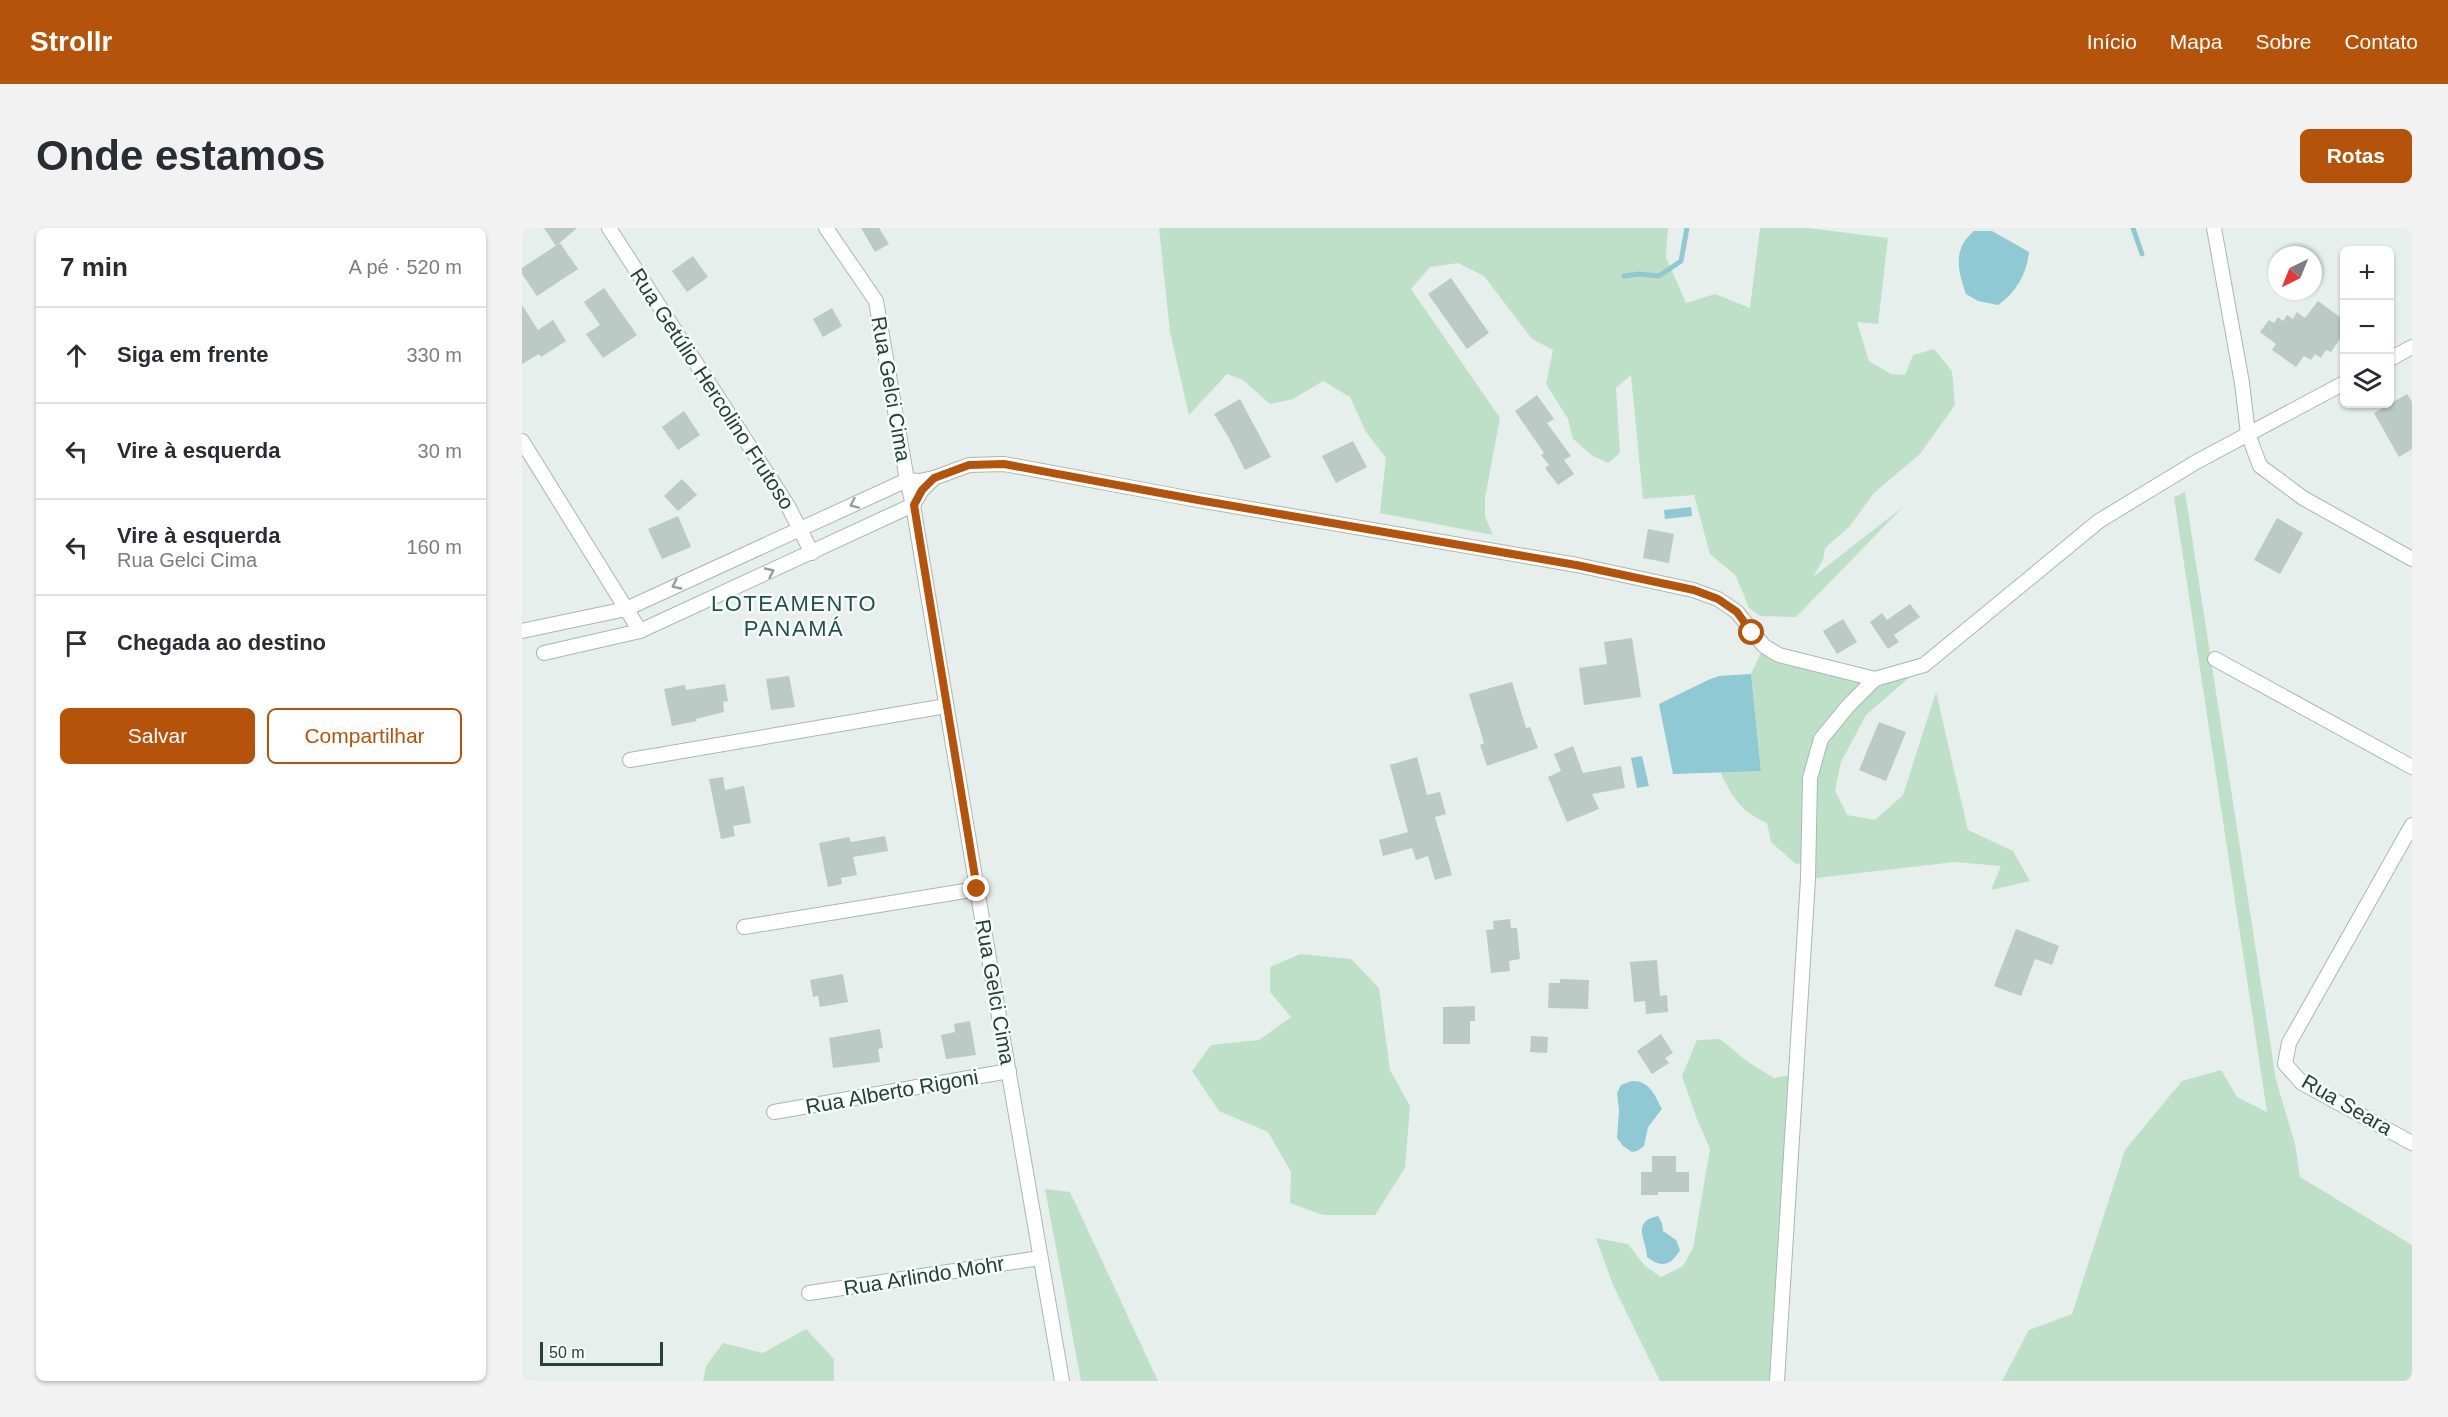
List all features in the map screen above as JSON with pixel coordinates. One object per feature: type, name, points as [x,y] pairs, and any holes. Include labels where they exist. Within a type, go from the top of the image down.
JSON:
[{"type":"street","name":"Rua Getúlio Hercolino Frutoso","points":[[609,228],[788,506],[812,552]]},
{"type":"street","name":"Rua Gelci Cima","points":[[826,228],[876,301],[907,480],[914,505],[946,706],[1062,1381]]},
{"type":"street","points":[[2214,228],[2248,434],[2260,466],[2303,498],[2412,559]]},
{"type":"street","points":[[2394,357],[2412,347]]},
{"type":"street","points":[[1777,1381],[1808,879],[1810,778],[1821,739],[1848,706],[1875,679],[1924,664],[2099,521],[2196,462],[2340,386]]},
{"type":"street","points":[[522,441],[640,631]]},
{"type":"street","points":[[522,632],[626,609],[907,480],[919,481],[934,478],[969,465],[1004,464],[1576,565],[1694,590],[1718,599],[1737,612],[1764,646],[1779,655],[1875,679]]},
{"type":"street","points":[[544,653],[640,631],[914,505],[922,490],[934,478]]},
{"type":"street","points":[[2215,659],[2412,767]]},
{"type":"street","points":[[630,760],[946,706]]},
{"type":"street","name":"Rua Seara","points":[[2412,825],[2289,1043],[2285,1064],[2302,1083],[2412,1143]]},
{"type":"street","points":[[744,927],[977,889]]},
{"type":"street","name":"Rua Alberto Rigoni","points":[[774,1112],[1009,1071]]},
{"type":"street","name":"Rua Arlindo Mohr","points":[[809,1293],[1040,1258]]},
{"type":"green space","points":[[1159,228],[1668,228],[1666,257],[1686,303],[1715,294],[1750,308],[1760,228],[1808,228],[1888,238],[1878,324],[1857,322],[1869,361],[1891,374],[1905,375],[1913,355],[1934,349],[1952,371],[1955,405],[1920,454],[1874,493],[1849,527],[1825,548],[1823,560],[1813,577],[1903,507],[1796,617],[1760,616],[1749,608],[1736,576],[1710,554],[1694,495],[1643,499],[1631,375],[1616,388],[1620,453],[1608,463],[1593,456],[1573,439],[1568,419],[1546,384],[1553,350],[1532,339],[1484,276],[1458,263],[1430,267],[1411,289],[1500,418],[1485,498],[1485,517],[1493,535],[1380,513],[1386,458],[1366,432],[1350,397],[1323,381],[1293,399],[1270,404],[1243,380],[1227,374],[1189,415],[1170,332]]},
{"type":"green space","points":[[2185,492],[2276,1080],[2295,1144],[2300,1177],[2412,1245],[2412,1381],[2002,1381],[2029,1330],[2072,1314],[2125,1150],[2182,1081],[2221,1070],[2237,1097],[2267,1112],[2174,497]]},
{"type":"green space","points":[[1764,646],[1875,679],[1924,665],[1866,715],[1841,762],[1835,790],[1847,815],[1875,820],[1903,795],[1936,692],[1968,830],[2013,851],[2030,881],[1991,890],[2001,866],[1955,862],[1808,879],[1808,862],[1796,864],[1771,842],[1767,823],[1743,808],[1720,771],[1761,770],[1751,674]]},
{"type":"green space","points":[[1300,954],[1351,959],[1379,988],[1390,1070],[1410,1106],[1405,1168],[1375,1215],[1323,1215],[1290,1203],[1291,1172],[1268,1132],[1219,1111],[1192,1071],[1211,1045],[1259,1040],[1291,1017],[1270,992],[1270,967]]},
{"type":"green space","points":[[1720,1039],[1748,1062],[1774,1078],[1795,1074],[1777,1381],[1660,1381],[1613,1285],[1596,1238],[1628,1244],[1645,1266],[1661,1277],[1683,1266],[1693,1248],[1710,1149],[1682,1076],[1697,1040]]},
{"type":"green space","points":[[1045,1189],[1070,1192],[1158,1381],[1081,1381]]},
{"type":"green space","points":[[806,1329],[834,1359],[834,1381],[703,1381],[706,1366],[723,1343],[763,1353]]},
{"type":"water","points":[[1974,231],[1992,231],[2029,252],[2020,282],[1998,305],[1978,301],[1966,294],[1963,285],[1959,269],[1960,253],[1962,245]]},
{"type":"water","points":[[1691,507],[1692,516],[1665,519],[1664,510]]},
{"type":"water","points":[[1751,674],[1761,771],[1673,774],[1659,704],[1719,676]]},
{"type":"water","points":[[1642,756],[1649,786],[1637,788],[1631,758]]},
{"type":"water","points":[[1632,1081],[1647,1086],[1662,1109],[1648,1127],[1644,1146],[1632,1152],[1617,1138],[1619,1111],[1617,1093],[1621,1085]]},
{"type":"water","points":[[1658,1216],[1663,1231],[1676,1240],[1680,1250],[1673,1259],[1665,1264],[1657,1263],[1647,1257],[1642,1232],[1644,1223]]},
{"type":"building","points":[[544,228],[577,228],[556,246]]},
{"type":"building","points":[[861,228],[879,228],[889,244],[875,252]]},
{"type":"building","points":[[560,243],[578,269],[537,296],[522,274],[522,268]]},
{"type":"building","points":[[693,256],[708,277],[687,292],[672,271]]},
{"type":"building","points":[[1451,278],[1489,333],[1467,349],[1428,294]]},
{"type":"building","points":[[604,288],[637,335],[603,358],[586,334],[600,325],[584,302]]},
{"type":"building","points":[[2318,301],[2340,317],[2340,339],[2331,352],[2326,350],[2321,358],[2315,354],[2311,360],[2304,356],[2296,367],[2272,350],[2276,344],[2260,332],[2269,320],[2274,323],[2278,317],[2283,321],[2287,315],[2293,319],[2297,312],[2305,318]]},
{"type":"building","points":[[522,305],[538,330],[553,320],[566,341],[541,357],[539,354],[522,364]]},
{"type":"building","points":[[832,308],[842,326],[823,337],[813,319]]},
{"type":"building","points":[[2407,394],[2412,402],[2412,449],[2399,457],[2374,413],[2383,408],[2394,408],[2394,401]]},
{"type":"building","points":[[1537,395],[1554,419],[1547,423],[1571,456],[1564,460],[1574,474],[1558,485],[1545,468],[1549,465],[1541,455],[1544,453],[1515,411]]},
{"type":"building","points":[[1240,399],[1271,457],[1245,470],[1214,414]]},
{"type":"building","points":[[684,411],[700,435],[678,450],[662,427]]},
{"type":"building","points":[[1353,441],[1367,467],[1336,483],[1322,456]]},
{"type":"building","points":[[682,479],[697,495],[678,511],[664,496]]},
{"type":"building","points":[[678,516],[691,547],[662,559],[648,529]]},
{"type":"building","points":[[2277,518],[2303,533],[2280,574],[2254,560]]},
{"type":"building","points":[[1648,529],[1674,534],[1669,563],[1643,558]]},
{"type":"building","points":[[1910,604],[1920,617],[1894,635],[1899,642],[1888,649],[1870,622],[1882,613],[1887,620]]},
{"type":"building","points":[[1843,619],[1857,642],[1837,654],[1823,631]]},
{"type":"building","points":[[1632,638],[1641,697],[1584,705],[1579,668],[1607,664],[1604,642]]},
{"type":"building","points":[[789,676],[795,707],[771,710],[766,679]]},
{"type":"building","points":[[1512,682],[1526,728],[1530,727],[1538,748],[1487,766],[1480,745],[1484,743],[1469,694]]},
{"type":"building","points":[[725,684],[728,701],[723,702],[724,712],[672,726],[664,689],[685,685],[686,690]]},
{"type":"building","points":[[1879,722],[1906,732],[1886,781],[1859,770]]},
{"type":"building","points":[[1573,746],[1583,773],[1621,766],[1625,788],[1592,794],[1599,809],[1567,822],[1548,777],[1561,771],[1554,754]]},
{"type":"building","points":[[1417,757],[1427,795],[1440,792],[1446,814],[1435,817],[1452,875],[1435,880],[1428,856],[1416,860],[1412,848],[1383,856],[1379,840],[1408,832],[1390,765]]},
{"type":"building","points":[[723,777],[725,790],[744,786],[751,823],[733,826],[735,836],[721,839],[709,779]]},
{"type":"building","points":[[885,836],[888,851],[853,857],[857,875],[841,878],[842,884],[828,887],[819,843],[849,837],[851,842]]},
{"type":"building","points":[[1510,919],[1511,928],[1517,928],[1520,959],[1509,961],[1510,971],[1491,973],[1486,930],[1494,929],[1493,921]]},
{"type":"building","points":[[2016,929],[2059,946],[2052,965],[2035,959],[2021,996],[1994,986]]},
{"type":"building","points":[[1657,960],[1660,996],[1667,995],[1668,1012],[1646,1014],[1645,1001],[1634,1002],[1630,962]]},
{"type":"building","points":[[843,974],[848,1002],[820,1007],[818,996],[813,997],[810,980]]},
{"type":"building","points":[[1560,979],[1589,980],[1588,1009],[1548,1008],[1549,983],[1560,983]]},
{"type":"building","points":[[1475,1006],[1475,1021],[1470,1021],[1470,1044],[1443,1044],[1443,1007]]},
{"type":"building","points":[[970,1021],[976,1055],[946,1059],[941,1035],[955,1032],[954,1024]]},
{"type":"building","points":[[880,1029],[883,1048],[878,1049],[880,1062],[833,1068],[829,1038]]},
{"type":"building","points":[[1661,1034],[1673,1053],[1665,1058],[1669,1063],[1652,1074],[1637,1051]]},
{"type":"building","points":[[1531,1036],[1548,1037],[1547,1053],[1530,1052]]},
{"type":"building","points":[[1652,1156],[1676,1156],[1676,1172],[1689,1172],[1689,1192],[1658,1192],[1658,1195],[1641,1195],[1641,1172],[1652,1172]]},
{"type":"waterway","points":[[1624,276],[1639,274],[1659,276],[1681,261],[1687,228]]},
{"type":"waterway","points":[[2133,228],[2142,254]]},
{"type":"district","name":"LOTEAMENTO PANAMÁ","points":[[794,616]]},
{"type":"route","points":[[977,889],[914,505],[922,490],[934,478],[969,465],[1004,464],[1390,534],[1576,565],[1694,590],[1718,599],[1737,612],[1752,633]]}]
